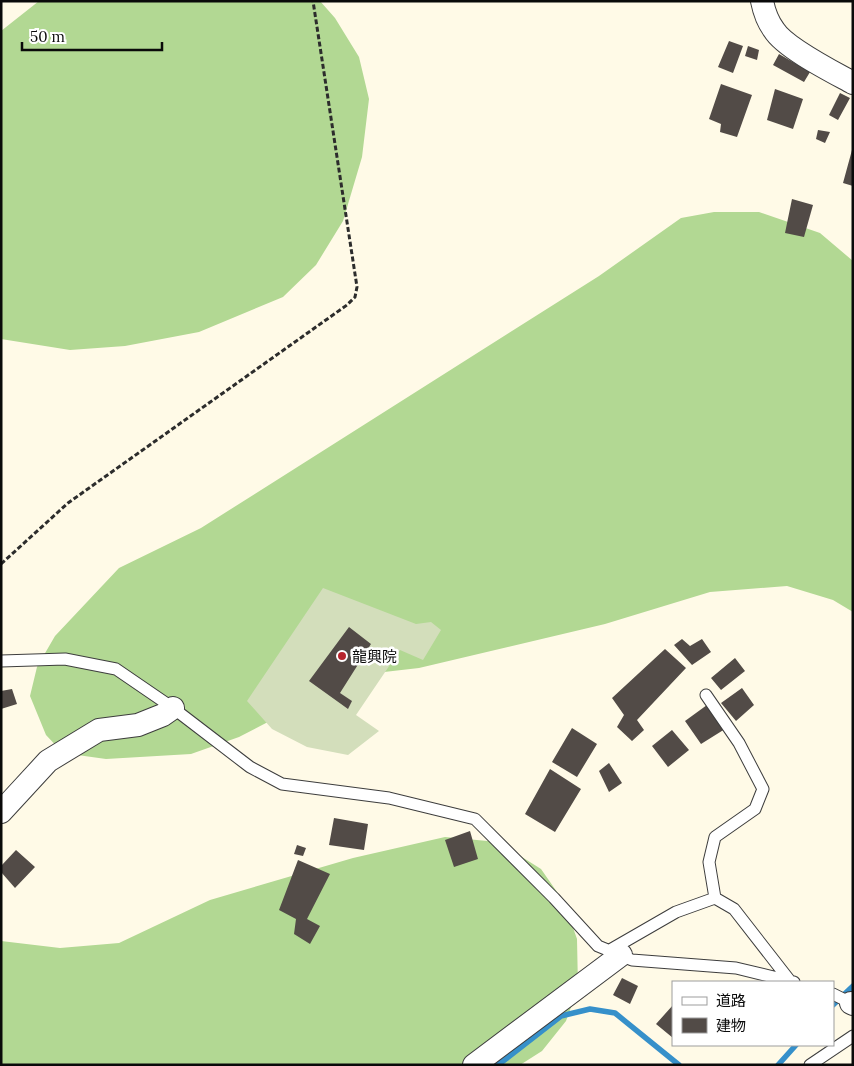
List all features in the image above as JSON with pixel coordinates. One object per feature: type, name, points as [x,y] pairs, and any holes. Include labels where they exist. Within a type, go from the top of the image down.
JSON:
[{"type":"street","points":[[762,1],[764,11],[775,32],[793,48],[853,83]]},
{"type":"street","points":[[1,812],[48,761],[99,730],[138,725],[173,708]]},
{"type":"street","points":[[474,1065],[615,953]]},
{"type":"lane","points":[[1,661],[65,659],[116,669],[173,708],[250,767],[282,784],[389,798],[475,819],[554,898],[598,946],[632,960],[736,968],[788,981]]},
{"type":"lane","points":[[706,695],[739,743],[763,789],[755,809],[714,837],[709,862],[715,898],[734,910],[791,981]]},
{"type":"lane","points":[[615,953],[676,912],[715,898]]},
{"type":"lane","points":[[810,1065],[853,1036]]},
{"type":"path","points":[[1,564],[68,503],[348,306],[356,297],[357,287],[313,1]]},
{"type":"green space","points":[[39,1],[320,1],[335,18],[359,57],[369,99],[362,157],[343,221],[316,265],[283,297],[199,332],[125,346],[70,350],[1,339],[1,31]]},
{"type":"green space","points":[[714,212],[759,212],[820,233],[853,261],[853,612],[833,600],[787,586],[710,592],[605,624],[419,668],[358,675],[239,737],[191,754],[106,759],[63,753],[46,735],[30,696],[37,667],[55,636],[119,568],[201,528],[599,276],[681,218]]},
{"type":"green space","points":[[323,588],[416,624],[431,622],[441,630],[423,660],[400,650],[356,715],[379,731],[348,755],[307,747],[272,729],[247,701]]},
{"type":"green space","points":[[445,837],[498,842],[541,869],[564,902],[577,939],[578,988],[566,1021],[542,1051],[520,1065],[1,1065],[1,941],[60,948],[119,943],[210,900],[353,858]]},
{"type":"building","points":[[729,41],[743,46],[733,73],[718,67]]},
{"type":"building","points":[[748,46],[759,50],[757,60],[745,56]]},
{"type":"building","points":[[779,54],[810,72],[804,82],[773,65]]},
{"type":"building","points":[[721,84],[752,95],[737,137],[720,132],[721,124],[709,119]]},
{"type":"building","points":[[775,89],[803,99],[793,129],[767,120]]},
{"type":"building","points":[[840,93],[850,98],[838,120],[829,115]]},
{"type":"building","points":[[818,130],[830,132],[825,143],[816,139]]},
{"type":"building","points":[[853,150],[853,186],[843,183]]},
{"type":"building","points":[[792,199],[813,205],[804,237],[785,233]]},
{"type":"building","points":[[349,627],[371,644],[340,693],[352,701],[348,709],[309,681]]},
{"type":"building","points":[[682,639],[690,646],[702,639],[711,652],[692,665],[674,645]]},
{"type":"building","points":[[665,649],[686,668],[637,720],[644,730],[632,741],[617,727],[624,715],[612,698]]},
{"type":"building","points":[[735,658],[745,671],[721,690],[711,678]]},
{"type":"building","points":[[742,688],[754,705],[736,721],[721,703]]},
{"type":"building","points":[[12,689],[17,704],[1,709],[1,691]]},
{"type":"building","points":[[707,705],[725,729],[701,744],[685,721]]},
{"type":"building","points":[[572,728],[597,744],[577,777],[552,762]]},
{"type":"building","points":[[672,730],[689,750],[668,767],[652,746]]},
{"type":"building","points":[[609,763],[622,783],[609,792],[599,771]]},
{"type":"building","points":[[550,769],[581,789],[555,832],[525,814]]},
{"type":"building","points":[[334,818],[368,824],[364,850],[329,845]]},
{"type":"building","points":[[470,831],[478,859],[454,867],[445,840]]},
{"type":"building","points":[[297,845],[306,848],[303,856],[294,854]]},
{"type":"building","points":[[16,850],[35,867],[15,888],[1,872],[1,866]]},
{"type":"building","points":[[298,860],[330,874],[307,919],[320,926],[310,944],[294,934],[296,919],[279,910]]},
{"type":"building","points":[[622,978],[638,986],[630,1004],[613,995]]},
{"type":"building","points":[[672,1006],[672,1037],[656,1024]]},
{"type":"waterway","points":[[834,1004],[853,986]]},
{"type":"waterway","points":[[498,1065],[561,1016],[590,1009],[615,1013],[679,1065]]},
{"type":"waterway","points":[[778,1065],[795,1046]]},
{"type":"place","name":"龍興院","points":[[342,656]]}]
